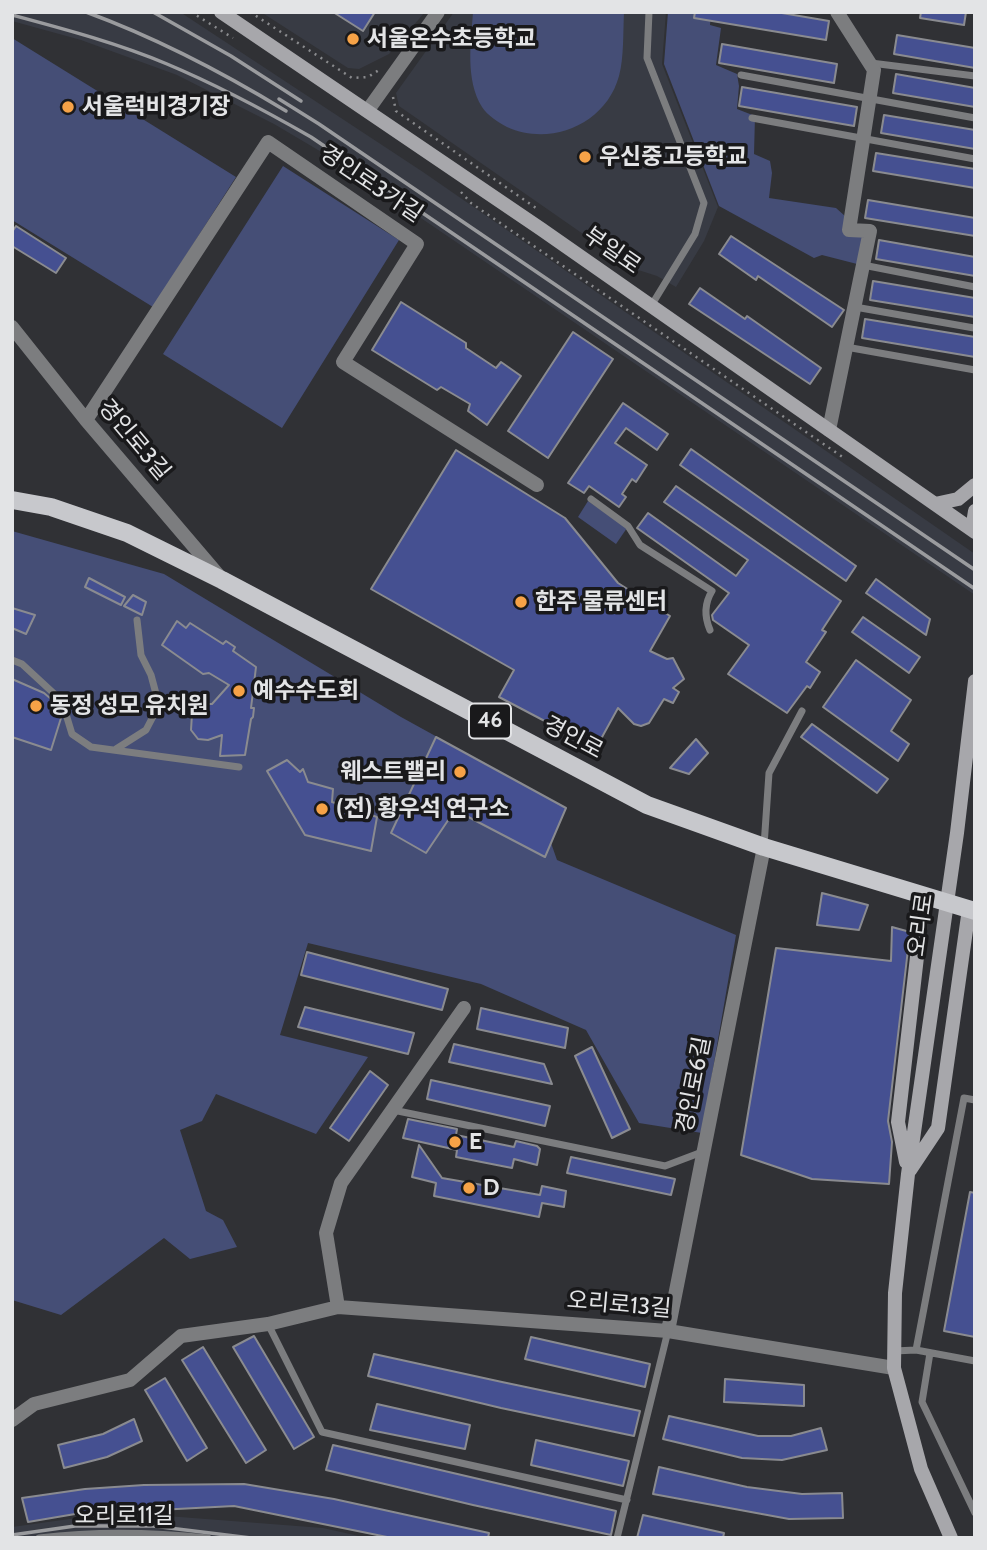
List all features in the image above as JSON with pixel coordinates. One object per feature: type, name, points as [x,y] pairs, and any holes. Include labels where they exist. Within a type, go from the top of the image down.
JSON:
[{"type":"main road","name":"부일로","points":[[221,12],[368,110],[973,531]]},
{"type":"main road","points":[[935,504],[957,499],[975,485]]},
{"type":"main road","name":"경인로","points":[[12,500],[51,507],[127,533],[222,580],[647,805],[764,847],[972,910]]},
{"type":"main road","points":[[973,531],[975,511]]},
{"type":"main road","name":"오리로","points":[[951,1538],[921,1469],[894,1368],[895,1293],[908,1174],[957,833],[975,681]]},
{"type":"main road","name":"오리로","points":[[908,1174],[898,1122],[924,896]]},
{"type":"main road","name":"오리로","points":[[908,1174],[938,1128],[972,910]]},
{"type":"street","points":[[368,110],[438,12]]},
{"type":"street","points":[[829,430],[870,232],[849,230],[874,70],[837,12]]},
{"type":"street","name":"경인로3가길","points":[[86,420],[268,142],[417,244],[343,362],[537,485]]},
{"type":"street","name":"경인로3길","points":[[12,327],[86,420],[222,580]]},
{"type":"street","name":"경인로6길","points":[[668,1331],[764,847]]},
{"type":"street","points":[[338,1307],[326,1233],[341,1183],[464,1008]]},
{"type":"street","name":"오리로13길","points":[[12,1420],[34,1405],[130,1380],[181,1336],[268,1324],[338,1307],[668,1331],[894,1368]]},
{"type":"lane","points":[[649,12],[647,58],[704,203],[695,234],[651,306]]},
{"type":"lane","points":[[870,63],[975,76]]},
{"type":"lane","points":[[741,75],[975,118]]},
{"type":"lane","points":[[752,118],[975,159]]},
{"type":"lane","points":[[863,265],[975,287]]},
{"type":"lane","points":[[854,307],[974,328]]},
{"type":"lane","points":[[846,347],[975,370]]},
{"type":"lane","points":[[591,499],[628,526],[639,545],[712,591],[705,611],[705,620],[710,630]]},
{"type":"lane","points":[[116,749],[146,730],[159,705],[151,676],[141,655],[137,620]]},
{"type":"lane","points":[[12,660],[22,664],[62,701],[72,734],[91,747],[239,767]]},
{"type":"lane","points":[[764,847],[769,773],[802,711]]},
{"type":"lane","points":[[916,1350],[964,1098],[975,1100]]},
{"type":"lane","points":[[393,1110],[665,1166],[704,1151]]},
{"type":"lane","points":[[268,1324],[322,1432],[626,1500]]},
{"type":"lane","points":[[617,1538],[668,1331]]},
{"type":"lane","points":[[894,1351],[916,1350],[975,1361]]},
{"type":"lane","points":[[930,1353],[922,1402],[975,1513]]},
{"type":"lane","name":"오리로11길","points":[[39,1538],[117,1532],[208,1538]]},
{"type":"path","points":[[191,12],[236,39]]},
{"type":"path","points":[[250,12],[352,78],[368,76]]},
{"type":"path","points":[[392,92],[396,111],[540,211]]},
{"type":"path","points":[[460,190],[471,203],[850,462]]},
{"type":"shaded area","points":[[12,12],[180,12],[423,172],[975,554],[975,595],[340,163],[274,124],[177,75],[81,40],[12,21]]},
{"type":"shaded area","name":"서울온수초등학교","points":[[261,12],[425,12],[389,54],[359,69],[348,68]]},
{"type":"shaded area","name":"우신중고등학교","points":[[454,12],[666,12],[662,64],[718,207],[704,241],[676,287],[657,276],[632,268],[399,106],[396,93]]},
{"type":"shaded area","points":[[473,12],[624,12],[622,61],[612,93],[589,119],[575,127],[541,134],[524,133],[504,125],[484,110],[473,85],[470,48]]},
{"type":"shaded area","points":[[668,12],[711,12],[710,25],[721,28],[716,65],[737,74],[737,109],[755,116],[754,154],[770,161],[772,173],[769,198],[836,208],[864,233],[861,265],[822,255],[814,258],[719,206],[664,64]]},
{"type":"shaded area","name":"서울럭비경기장","points":[[12,38],[236,177],[153,307],[12,220]]},
{"type":"shaded area","points":[[283,166],[399,240],[282,428],[163,354]]},
{"type":"shaded area","points":[[588,501],[627,528],[616,544],[578,517]]},
{"type":"shaded area","points":[[12,531],[164,574],[401,717],[566,808],[551,843],[557,860],[736,935],[702,1133],[639,1123],[586,1030],[481,984],[308,943],[280,1035],[368,1057],[316,1134],[216,1094],[202,1121],[180,1130],[206,1211],[223,1220],[237,1247],[190,1259],[164,1238],[61,1315],[12,1300]]},
{"type":"shaded area","points":[[154,1515],[323,1528],[368,1538],[154,1538],[114,1534],[12,1538],[12,1527],[84,1517]]},
{"type":"building","points":[[333,12],[375,12],[363,31]]},
{"type":"building","points":[[695,12],[776,12],[829,21],[826,40],[694,18]]},
{"type":"building","points":[[921,12],[966,12],[964,25],[920,18]]},
{"type":"building","points":[[897,35],[975,48],[975,68],[894,54]]},
{"type":"building","points":[[722,44],[837,64],[834,83],[719,63]]},
{"type":"building","points":[[896,74],[975,88],[975,107],[893,93]]},
{"type":"building","points":[[742,87],[857,107],[854,126],[739,106]]},
{"type":"building","points":[[884,115],[975,130],[975,149],[881,133]]},
{"type":"building","points":[[876,153],[975,169],[975,188],[873,171]]},
{"type":"building","points":[[868,200],[975,218],[975,236],[865,218]]},
{"type":"building","points":[[16,226],[66,258],[56,273],[12,246],[12,232]]},
{"type":"building","points":[[731,236],[844,310],[832,327],[758,276],[756,280],[719,254]]},
{"type":"building","points":[[879,240],[975,257],[975,276],[876,259]]},
{"type":"building","points":[[873,281],[975,298],[975,317],[870,300]]},
{"type":"building","points":[[700,288],[745,319],[747,316],[821,368],[810,384],[689,304]]},
{"type":"building","points":[[401,302],[466,343],[466,348],[496,368],[501,362],[521,376],[487,425],[468,411],[470,404],[441,387],[437,390],[372,350]]},
{"type":"building","points":[[865,319],[975,337],[975,357],[862,338]]},
{"type":"building","points":[[573,332],[613,359],[548,458],[508,431]]},
{"type":"building","points":[[623,403],[668,434],[657,450],[626,428],[615,443],[647,465],[636,482],[632,479],[622,494],[626,497],[619,507],[589,486],[584,493],[568,483]]},
{"type":"building","points":[[691,449],[856,566],[846,581],[680,465]]},
{"type":"building","name":"한주 물류센터","points":[[456,450],[565,518],[618,583],[670,616],[650,651],[667,659],[673,658],[684,679],[673,688],[679,692],[673,703],[664,699],[649,723],[641,726],[634,724],[618,708],[596,748],[499,697],[514,670],[371,589]]},
{"type":"building","points":[[676,486],[841,601],[822,630],[826,632],[806,662],[820,672],[810,688],[807,686],[787,713],[728,674],[749,645],[713,620],[712,615],[729,593],[637,528],[648,513],[736,576],[748,560],[664,502]]},
{"type":"building","points":[[89,578],[125,597],[121,605],[85,587]]},
{"type":"building","points":[[876,579],[930,619],[926,635],[866,593]]},
{"type":"building","points":[[133,595],[146,602],[142,615],[124,606]]},
{"type":"building","points":[[12,608],[35,615],[26,634],[12,628]]},
{"type":"building","points":[[863,617],[920,657],[909,673],[852,632]]},
{"type":"building","name":"예수수도회","points":[[177,621],[186,628],[190,623],[223,644],[226,641],[235,647],[233,651],[256,667],[251,708],[254,708],[253,717],[245,755],[220,756],[222,735],[208,740],[198,739],[191,730],[192,714],[201,704],[212,704],[229,685],[209,673],[203,674],[162,645]]},
{"type":"building","points":[[856,660],[911,700],[891,731],[909,744],[898,761],[823,707]]},
{"type":"building","name":"동정 성모 유치원","points":[[12,679],[44,693],[57,704],[61,718],[51,750],[12,737]]},
{"type":"building","points":[[812,724],[888,779],[877,793],[801,737]]},
{"type":"building","name":"웨스트밸리","points":[[436,737],[566,808],[545,857],[455,810],[426,853],[391,833]]},
{"type":"building","points":[[696,739],[708,753],[689,774],[670,768]]},
{"type":"building","name":"(전) 황우석 연구소","points":[[287,760],[300,772],[303,769],[308,782],[333,789],[332,802],[377,817],[371,851],[305,835],[267,771]]},
{"type":"building","points":[[822,893],[868,905],[859,930],[817,925]]},
{"type":"building","points":[[892,927],[910,932],[888,1121],[892,1142],[889,1184],[812,1179],[741,1155],[776,948],[891,961]]},
{"type":"building","points":[[307,952],[448,989],[442,1010],[301,975]]},
{"type":"building","points":[[305,1007],[414,1033],[408,1054],[298,1027]]},
{"type":"building","points":[[481,1008],[568,1028],[565,1048],[477,1029]]},
{"type":"building","points":[[454,1044],[544,1064],[552,1084],[449,1062]]},
{"type":"building","points":[[592,1047],[630,1129],[612,1138],[575,1056]]},
{"type":"building","points":[[370,1071],[388,1085],[349,1141],[330,1128]]},
{"type":"building","points":[[431,1080],[550,1106],[545,1126],[427,1099]]},
{"type":"building","name":"E","points":[[408,1119],[457,1129],[456,1135],[514,1147],[516,1141],[537,1146],[540,1149],[537,1165],[514,1159],[512,1168],[456,1157],[457,1150],[403,1138]]},
{"type":"building","name":"D","points":[[419,1145],[442,1178],[540,1195],[542,1186],[566,1191],[564,1207],[542,1203],[539,1217],[434,1196],[436,1183],[412,1177]]},
{"type":"building","points":[[571,1157],[675,1179],[671,1195],[567,1173]]},
{"type":"building","points":[[970,1192],[975,1193],[975,1337],[944,1331]]},
{"type":"building","points":[[254,1336],[314,1437],[294,1449],[233,1347]]},
{"type":"building","points":[[531,1337],[650,1364],[645,1387],[525,1359]]},
{"type":"building","points":[[203,1347],[266,1450],[246,1463],[182,1360]]},
{"type":"building","points":[[374,1354],[640,1411],[634,1436],[368,1376]]},
{"type":"building","points":[[165,1378],[207,1448],[187,1461],[145,1390]]},
{"type":"building","points":[[725,1379],[804,1385],[804,1406],[724,1402]]},
{"type":"building","points":[[377,1404],[470,1425],[465,1449],[370,1430]]},
{"type":"building","points":[[669,1416],[758,1436],[791,1436],[821,1428],[827,1450],[782,1460],[742,1458],[663,1439]]},
{"type":"building","points":[[134,1419],[142,1441],[107,1457],[64,1468],[58,1445],[103,1434]]},
{"type":"building","points":[[536,1440],[629,1461],[623,1486],[531,1465]]},
{"type":"building","points":[[333,1445],[616,1511],[611,1535],[326,1470]]},
{"type":"building","points":[[659,1467],[747,1487],[802,1494],[842,1493],[843,1518],[789,1519],[653,1494]]},
{"type":"building","points":[[244,1484],[334,1499],[489,1533],[488,1538],[392,1538],[234,1506],[158,1510],[158,1507],[81,1513],[28,1522],[22,1498],[85,1489],[144,1485]]},
{"type":"building","points":[[643,1515],[724,1533],[723,1538],[637,1538]]},
{"type":"railway","points":[[86,12],[189,57],[286,111]]},
{"type":"railway","points":[[153,12],[231,56],[301,101]]},
{"type":"railway","points":[[12,15],[148,56],[204,80],[311,137],[975,589]]},
{"type":"railway","points":[[279,99],[975,570]]},
{"type":"railway","points":[[12,1535],[75,1526],[153,1526],[251,1538]]},
{"type":"place","name":"서울온수초등학교","points":[[353,39]]},
{"type":"place","name":"서울럭비경기장","points":[[68,107]]},
{"type":"place","name":"우신중고등학교","points":[[585,157]]},
{"type":"place","name":"한주 물류센터","points":[[521,602]]},
{"type":"place","name":"예수수도회","points":[[239,691]]},
{"type":"place","name":"동정 성모 유치원","points":[[36,706]]},
{"type":"place","name":"웨스트밸리","points":[[460,772]]},
{"type":"place","name":"(전) 황우석 연구소","points":[[322,809]]},
{"type":"place","name":"E","points":[[455,1142]]},
{"type":"place","name":"D","points":[[469,1188]]}]
